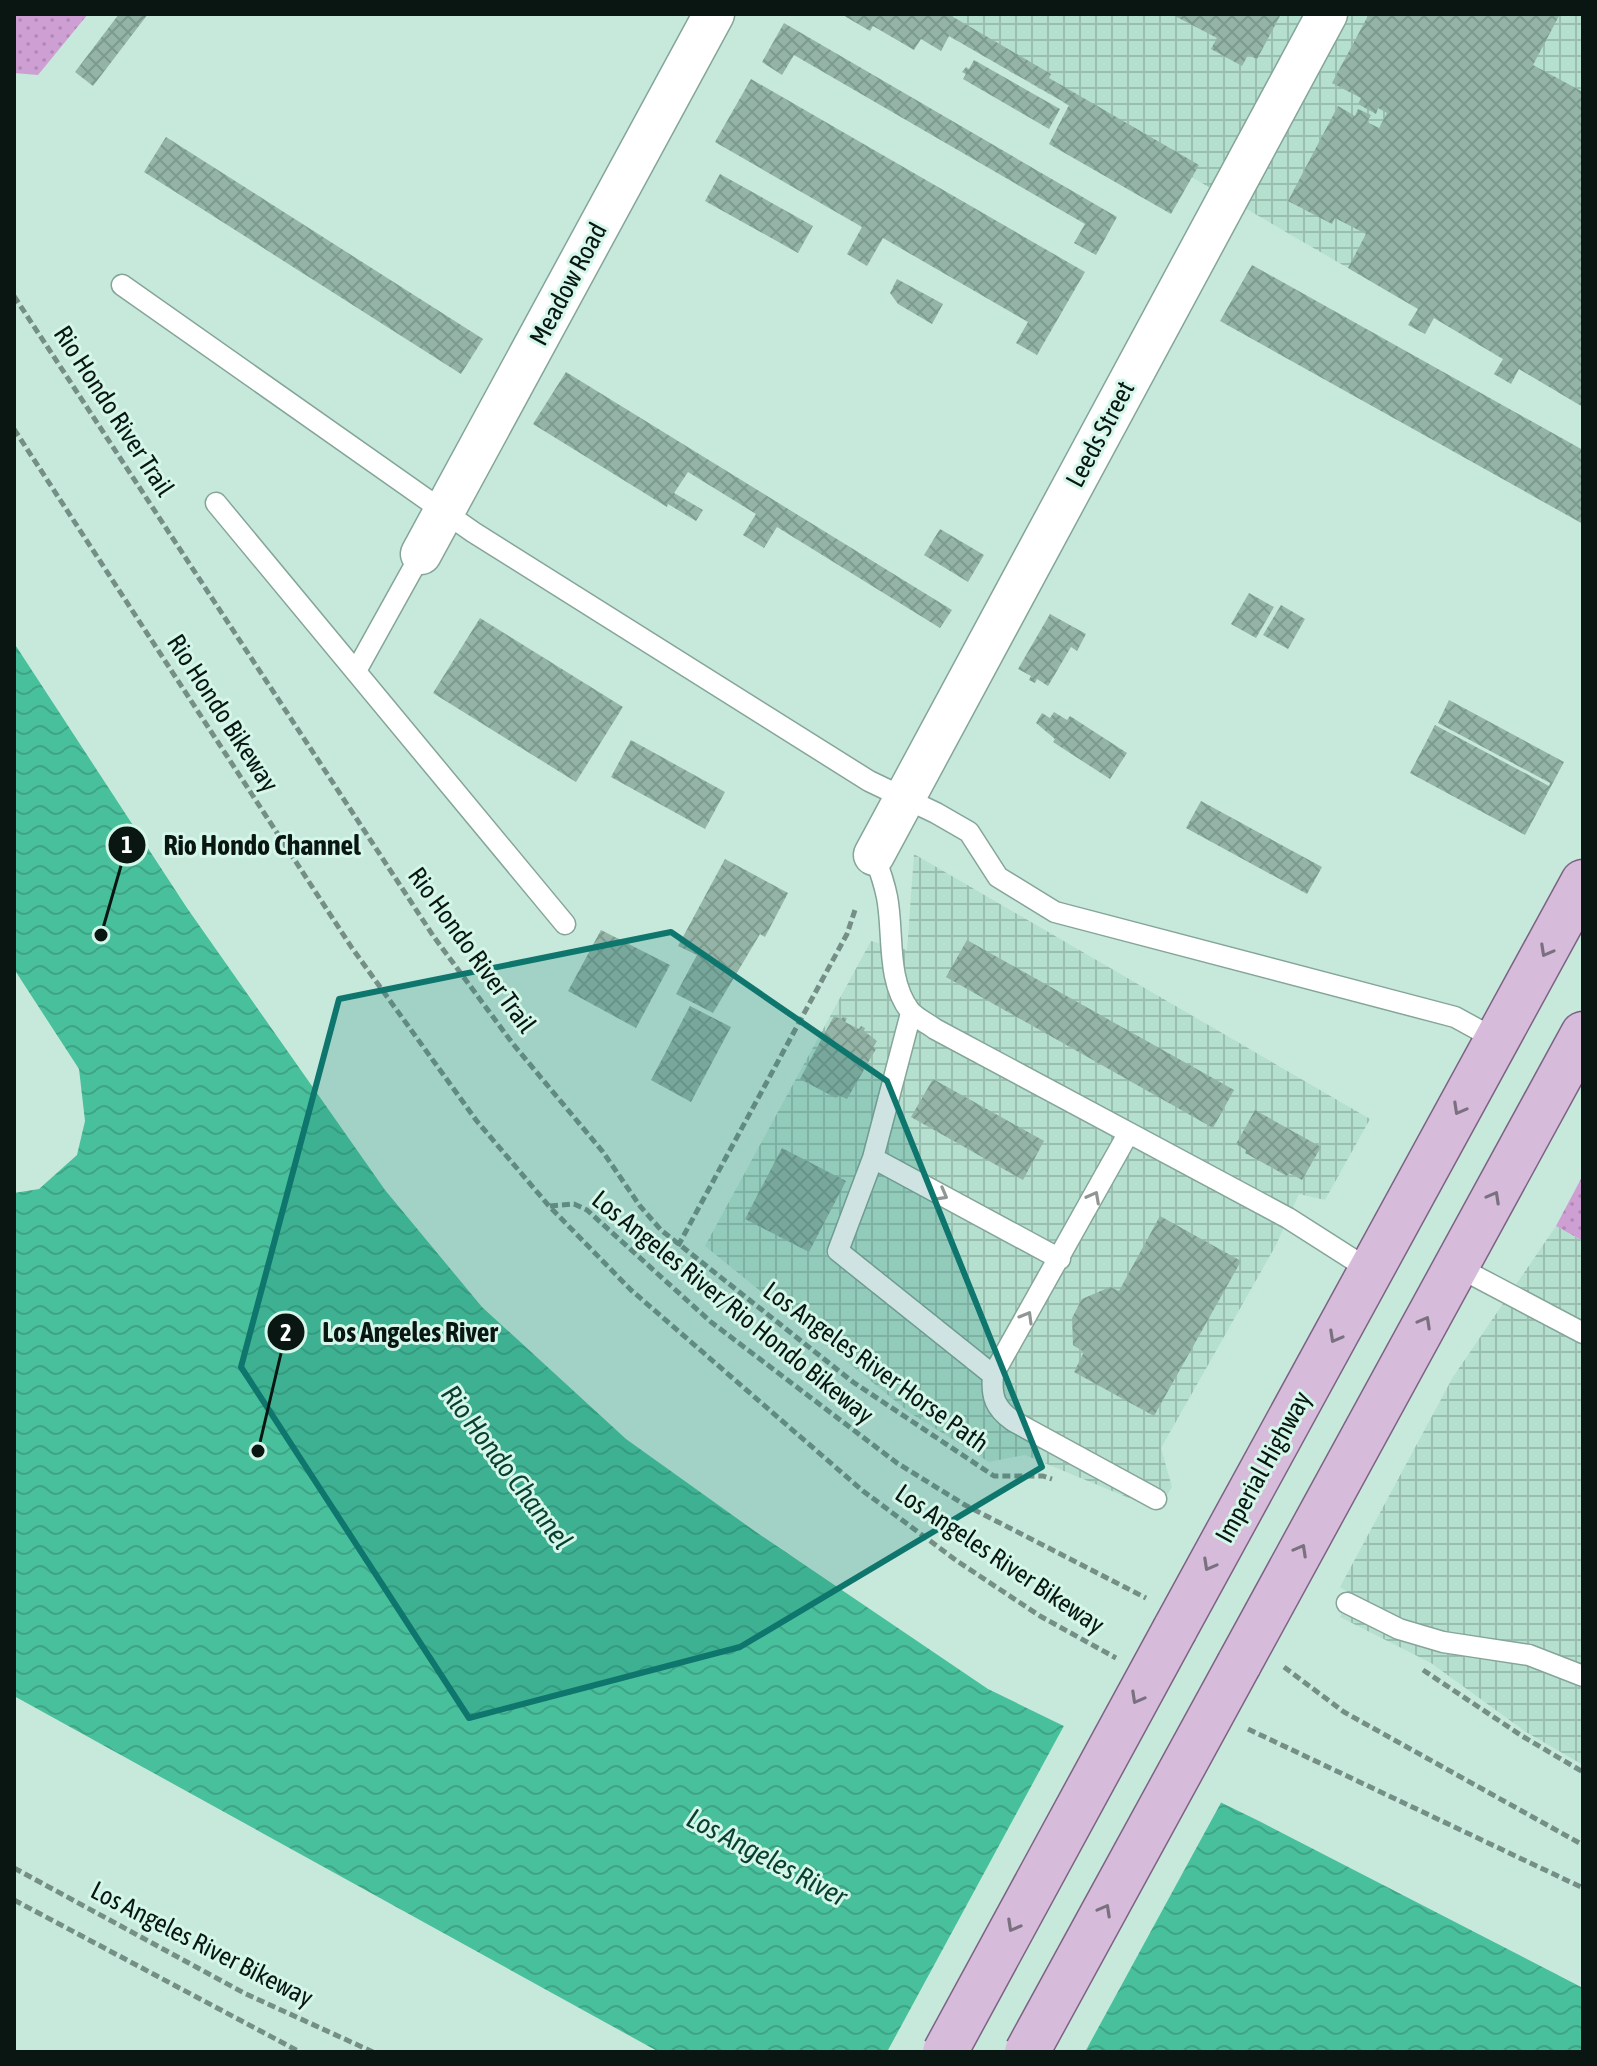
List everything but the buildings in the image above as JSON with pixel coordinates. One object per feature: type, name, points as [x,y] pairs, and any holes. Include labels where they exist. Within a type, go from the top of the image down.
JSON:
[{"type":"main road","name":"Imperial Highway","points":[[945,2052],[1583,882]]},
{"type":"main road","points":[[1027,2052],[1583,1034]]},
{"type":"street","name":"Meadow Road","points":[[421,554],[714,14]]},
{"type":"street","name":"Leeds Street","points":[[874,855],[1327,14]]},
{"type":"lane","points":[[122,285],[444,513],[869,781],[969,832],[998,877],[1055,912],[1455,1017],[1497,1040]]},
{"type":"lane","points":[[216,503],[565,924]]},
{"type":"lane","points":[[356,671],[421,554]]},
{"type":"lane","points":[[874,855],[887,895],[892,963],[898,989],[911,1013],[1128,1134],[1288,1218],[1371,1271]]},
{"type":"lane","points":[[911,1013],[873,1158],[838,1251],[993,1375]]},
{"type":"lane","points":[[1128,1134],[993,1375],[992,1394],[998,1410],[1013,1421],[1156,1499]]},
{"type":"lane","points":[[873,1158],[1060,1259]]},
{"type":"lane","points":[[1456,1266],[1583,1333]]},
{"type":"lane","points":[[1347,1603],[1399,1629],[1443,1642],[1529,1655],[1583,1676]]},
{"type":"path","name":"Rio Hondo River Trail","points":[[14,296],[434,937],[513,1044],[603,1152],[640,1206],[678,1246]]},
{"type":"path","name":"Rio Hondo Bikeway","points":[[14,429],[352,948],[476,1120],[549,1206]]},
{"type":"path","points":[[678,1246],[847,934],[874,855]]},
{"type":"path","name":"Los Angeles River/Rio Hondo Bikeway","points":[[549,1206],[574,1204],[587,1210],[711,1322],[897,1463],[965,1505],[1178,1622]]},
{"type":"path","name":"Los Angeles River Bikeway","points":[[549,1206],[631,1290],[863,1491],[969,1569],[1040,1616],[1117,1659]]},
{"type":"path","name":"Los Angeles River Horse Path","points":[[678,1246],[853,1382],[994,1476],[1043,1476],[1057,1481]]},
{"type":"path","points":[[1245,1654],[1583,1845]]},
{"type":"path","points":[[1415,1665],[1522,1736],[1583,1772]]},
{"type":"path","points":[[1243,1727],[1583,1888]]},
{"type":"path","name":"Los Angeles River Bikeway","points":[[14,1868],[244,1993],[373,2052]]},
{"type":"path","name":"Los Angeles River Bikeway","points":[[14,1900],[300,2052]]},
{"type":"highlighted area","points":[[671,932],[887,1081],[1042,1467],[740,1647],[469,1718],[241,1367],[339,999]]},
{"type":"shaded area","points":[[14,14],[88,14],[38,75],[14,73]]},
{"type":"shaded area","points":[[911,14],[1583,14],[1583,407],[1434,318]]},
{"type":"shaded area","points":[[914,854],[1370,1119],[1325,1200],[1299,1194],[1276,1245],[1161,1448],[1172,1487],[1158,1510],[1025,1455],[989,1462],[910,1413],[705,1246],[871,941],[907,950]]},
{"type":"shaded area","points":[[1583,1175],[1583,1241],[1556,1226]]},
{"type":"shaded area","points":[[1556,1226],[1583,1241],[1583,1765],[1526,1732],[1431,1663],[1340,1617],[1351,1594],[1340,1587],[1453,1377]]},
{"type":"water","name":"Los Angeles River","points":[[14,643],[187,908],[385,1190],[482,1307],[626,1439],[756,1532],[988,1689],[1259,1821],[1583,1988],[1583,2052],[659,2052],[14,1696],[14,1193],[39,1189],[77,1155],[85,1121],[79,1069],[14,969]]},
{"type":"pier","points":[[1066,1722],[1223,1799],[1085,2052],[887,2052]]},
{"type":"place","name":"Rio Hondo Channel","points":[[101,935]]},
{"type":"place","name":"Los Angeles River","points":[[258,1451]]}]
